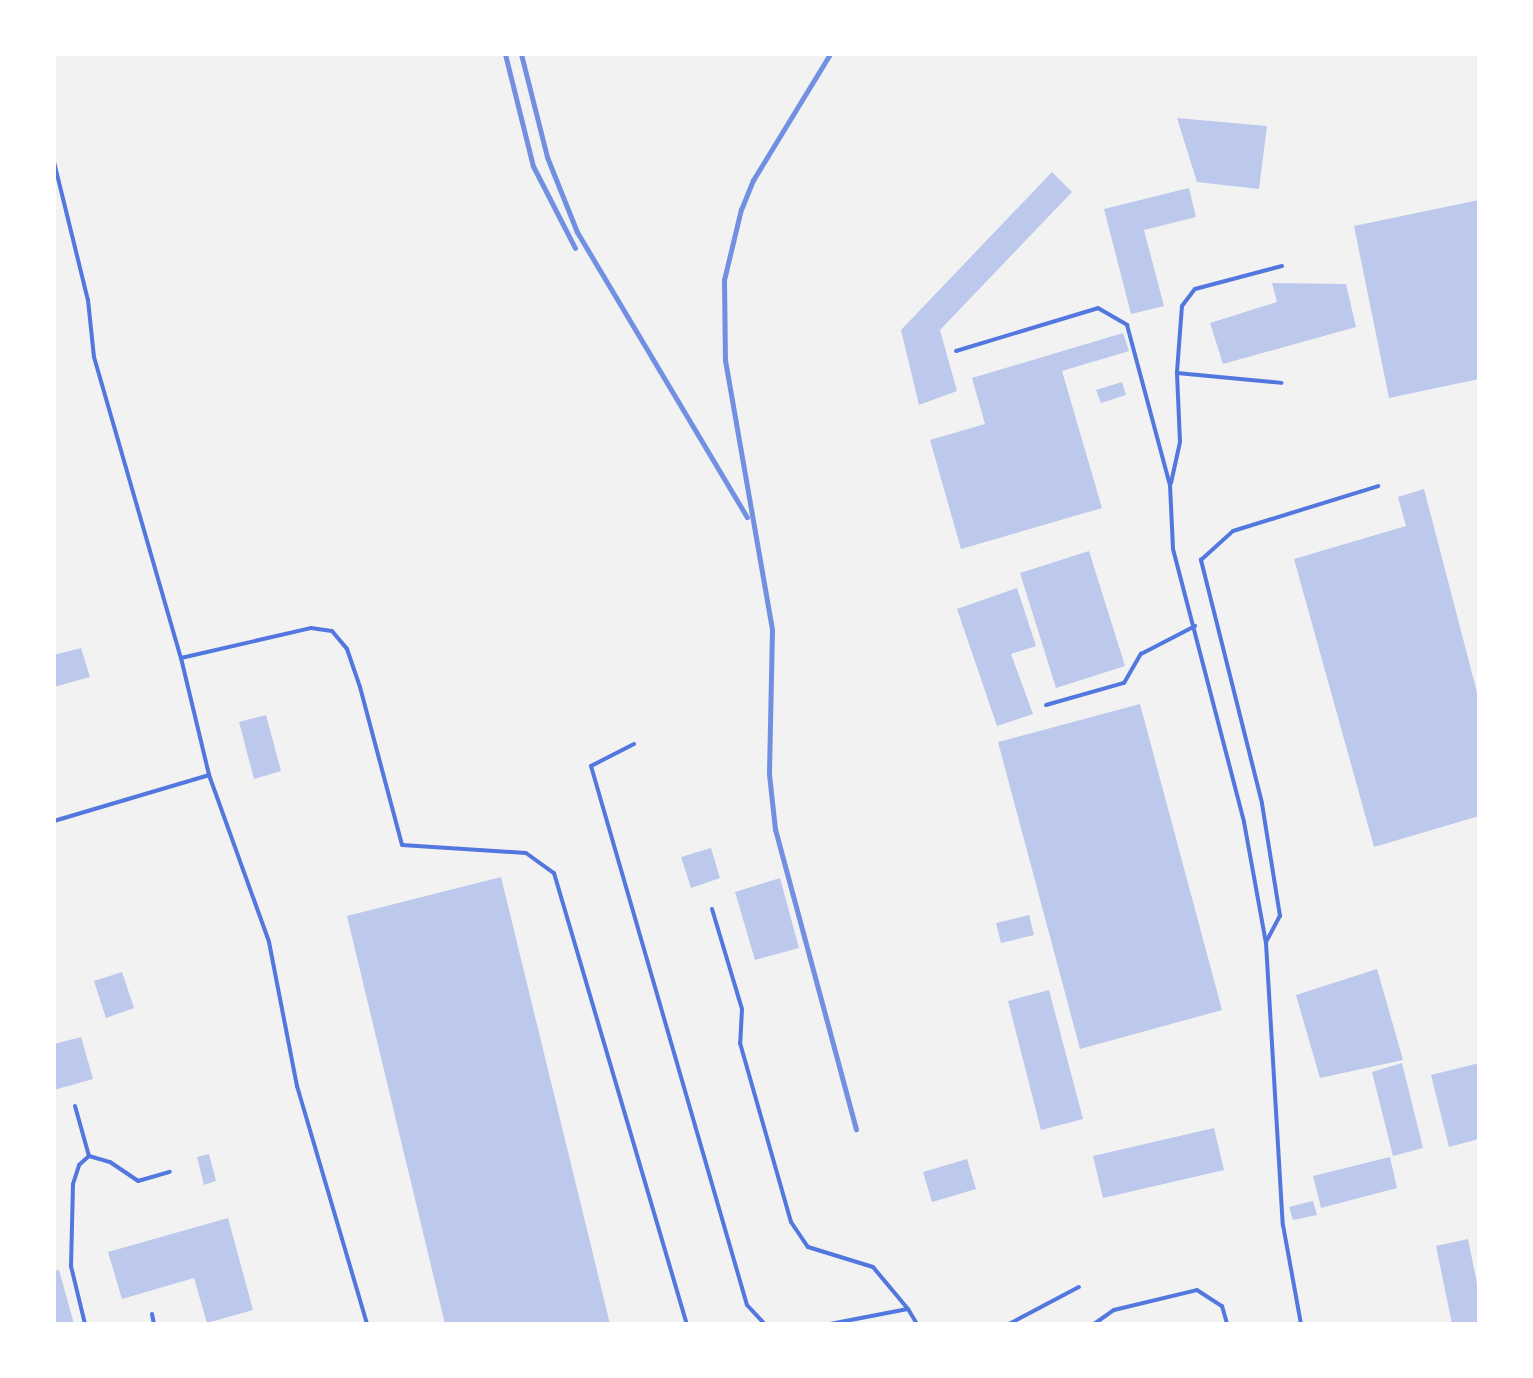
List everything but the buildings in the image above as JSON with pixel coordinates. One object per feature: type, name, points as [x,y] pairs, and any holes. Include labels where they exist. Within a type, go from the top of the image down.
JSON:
[{"type":"lane","points":[[54,162],[88,300],[94,357],[181,658],[209,775],[269,942],[297,1086],[367,1324]]},
{"type":"lane","points":[[1170,485],[1180,442],[1177,373],[1182,306],[1195,289],[1282,266]]},
{"type":"lane","points":[[956,351],[1098,308],[1127,325],[1170,485],[1173,549],[1244,822],[1266,943],[1283,1225],[1301,1324]]},
{"type":"lane","points":[[1177,373],[1282,383]]},
{"type":"lane","points":[[1266,943],[1280,916],[1262,803],[1201,560],[1233,531],[1378,486]]},
{"type":"lane","points":[[1046,705],[1124,683],[1141,654],[1195,626]]},
{"type":"lane","points":[[181,658],[311,628],[332,631],[347,649],[360,687],[402,845],[526,853],[554,873],[687,1324]]},
{"type":"lane","points":[[634,744],[591,766],[747,1305],[765,1324]]},
{"type":"lane","points":[[54,821],[209,775]]},
{"type":"lane","points":[[712,909],[742,1009],[740,1043],[791,1222],[808,1247],[873,1267],[917,1324]]},
{"type":"lane","points":[[75,1106],[89,1156]]},
{"type":"lane","points":[[89,1156],[110,1162],[138,1181],[170,1172]]},
{"type":"lane","points":[[85,1324],[71,1266],[73,1198],[79,1165],[89,1156]]},
{"type":"lane","points":[[1009,1324],[1079,1287]]},
{"type":"lane","points":[[1094,1324],[1114,1310],[1197,1290],[1222,1306],[1227,1324]]},
{"type":"lane","points":[[830,1324],[908,1309]]},
{"type":"lane","points":[[152,1314],[154,1324]]},
{"type":"railway","points":[[505,54],[533,166],[575,248]]},
{"type":"railway","points":[[521,54],[547,157],[577,232],[747,517]]},
{"type":"railway","points":[[830,54],[753,180],[741,209],[724,280],[725,360],[772,629],[769,774],[775,829],[856,1129]]}]
